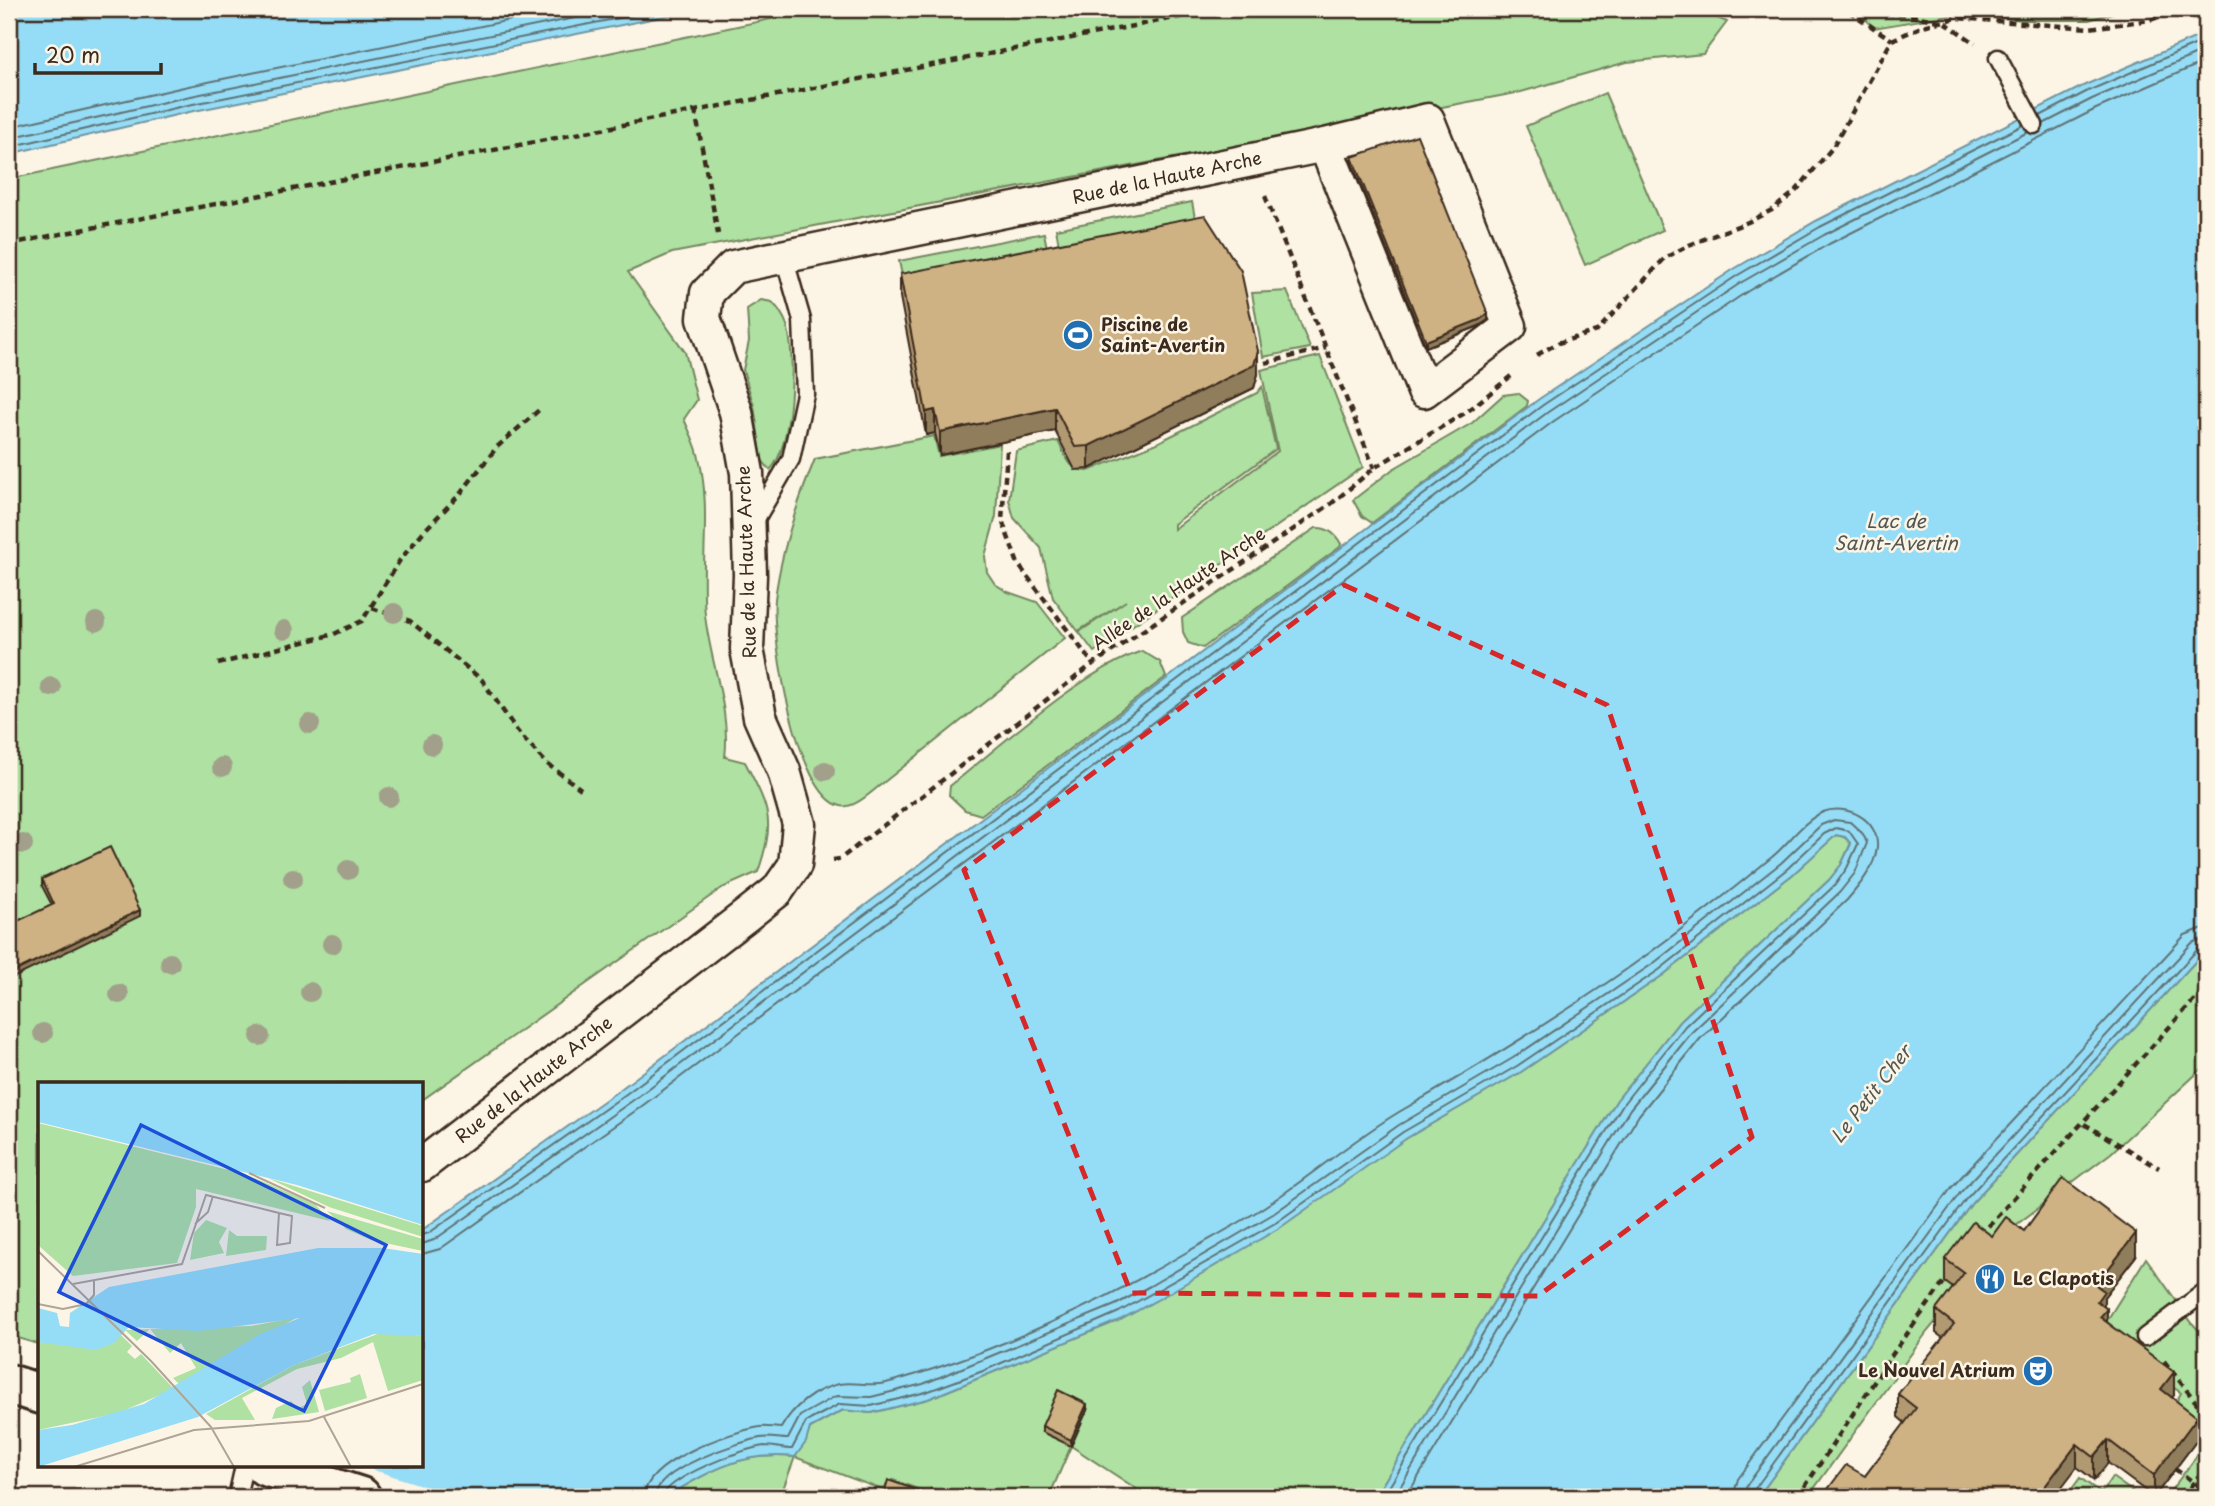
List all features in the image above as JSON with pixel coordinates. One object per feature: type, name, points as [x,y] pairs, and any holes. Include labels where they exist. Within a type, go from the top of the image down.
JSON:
[{"type":"street","name":"Rue de la Haute Arche","points":[[424,1163],[777,891],[795,865],[799,824],[784,771],[760,717],[747,649],[747,473],[736,412],[704,318],[707,293],[733,267],[1251,161],[1428,120],[1510,326],[1424,391],[1325,145]]},
{"type":"street","points":[[9,1384],[38,1393]]},
{"type":"street","points":[[271,1468],[361,1497]]},
{"type":"lane","points":[[1998,58],[2034,125]]},
{"type":"lane","points":[[748,532],[791,459],[805,394],[802,320],[784,257]]},
{"type":"lane","points":[[2145,1337],[2206,1291]]},
{"type":"lane","points":[[237,1497],[244,1468]]},
{"type":"path","points":[[9,244],[1221,9]]},
{"type":"path","points":[[1825,9],[1909,15],[1944,22],[1998,58]]},
{"type":"path","points":[[1527,363],[1558,343],[1597,331],[1665,258],[1772,210],[1795,192],[1833,147],[1892,40],[1923,26],[1957,18],[2089,28],[2150,20],[2180,9]]},
{"type":"path","points":[[1850,12],[1892,40]]},
{"type":"path","points":[[695,110],[712,212]]},
{"type":"path","points":[[1251,161],[1374,468]]},
{"type":"path","points":[[1265,363],[1326,348]]},
{"type":"path","name":"Allée de la Haute Arche","points":[[830,860],[840,859],[1093,664],[1331,504],[1374,468],[1468,411],[1517,371]]},
{"type":"path","points":[[218,664],[334,634],[362,621],[400,560],[423,532],[460,494],[497,447],[539,410]]},
{"type":"path","points":[[1007,451],[1002,520],[1018,564],[1093,664]]},
{"type":"path","points":[[372,608],[410,621],[482,680],[517,731],[547,764],[581,789]]},
{"type":"path","points":[[1971,1245],[2206,987]]},
{"type":"path","points":[[2084,1124],[2160,1168]]},
{"type":"path","points":[[1798,1497],[1892,1355],[1955,1267]]},
{"type":"path","points":[[2145,1337],[2206,1415]]},
{"type":"path","points":[[2182,1497],[2206,1467]]},
{"type":"path","points":[[2175,1469],[2206,1491]]},
{"type":"highlighted area","points":[[1344,585],[1607,705],[1752,1137],[1538,1296],[1131,1293],[964,870]]},
{"type":"green space","points":[[818,9],[1695,9],[1727,22],[1703,54],[1627,62],[1521,92],[672,253],[628,272],[685,352],[697,400],[684,419],[694,441],[702,474],[705,514],[705,615],[723,704],[725,757],[745,762],[760,792],[767,815],[767,839],[758,872],[722,888],[424,1099],[424,1082],[38,1082],[38,1344],[9,1335],[9,179]]},
{"type":"green space","points":[[1856,9],[2125,9],[2089,20],[2023,20],[1962,13],[1874,28]]},
{"type":"green space","points":[[1605,93],[1663,230],[1585,265],[1526,126]]},
{"type":"green space","points":[[1192,202],[1198,234],[1062,261],[1056,229]]},
{"type":"green space","points":[[1044,233],[1050,263],[905,290],[899,261]]},
{"type":"green space","points":[[1287,291],[1310,348],[1263,357],[1252,293]]},
{"type":"green space","points":[[761,300],[772,302],[784,319],[790,339],[791,357],[788,422],[778,459],[770,470],[762,460],[754,406],[743,370],[749,341],[747,309]]},
{"type":"green space","points":[[1320,356],[1363,467],[1094,652],[1079,632],[1126,601],[1078,631],[1053,598],[1041,548],[1014,518],[1009,500],[1016,451],[1058,441],[1072,466],[1088,471],[1157,443],[1257,393],[1262,387],[1276,449],[1174,524],[1174,529],[1278,451],[1261,370]]},
{"type":"green space","points":[[1518,393],[1528,401],[1527,406],[1372,523],[1362,516],[1353,500],[1393,469],[1472,423],[1503,395]]},
{"type":"green space","points":[[934,436],[939,456],[1000,444],[996,516],[985,556],[987,572],[995,584],[1008,592],[1037,602],[1065,638],[866,797],[851,805],[841,806],[825,796],[812,775],[790,713],[777,646],[775,619],[775,599],[786,546],[815,459]]},
{"type":"green space","points":[[1316,528],[1334,534],[1341,544],[1340,547],[1203,648],[1188,643],[1183,632],[1182,618]]},
{"type":"green space","points":[[1142,651],[1160,662],[1166,677],[981,815],[965,810],[949,795],[950,786],[1068,692],[1118,661]]},
{"type":"green space","points":[[1836,835],[1851,843],[1841,865],[1829,880],[1680,1021],[1617,1100],[1375,1497],[1149,1497],[1071,1446],[1049,1497],[951,1497],[931,1488],[929,1493],[893,1480],[888,1492],[795,1457],[810,1428],[843,1410],[871,1413],[928,1399],[1122,1319],[1407,1138],[1521,1072],[1663,975],[1792,875]],"holes":[[[1087,1410],[1071,1446],[1042,1432]]]},
{"type":"green space","points":[[2206,950],[2206,1065],[2111,1153],[2016,1225],[1927,1332],[1808,1497],[1758,1497],[1972,1203]]},
{"type":"green space","points":[[2146,1258],[2192,1323],[2206,1338],[2206,1441],[2171,1411],[2181,1393],[2110,1339],[2106,1322]]},
{"type":"green space","points":[[2206,1444],[2206,1497],[2166,1497]]},
{"type":"green space","points":[[758,1457],[795,1457],[780,1497],[666,1497],[727,1465]]},
{"type":"green space","points":[[2112,1477],[2140,1497],[2066,1497],[2080,1478],[2101,1493]]},
{"type":"water","points":[[9,9],[701,9],[189,112],[9,154]]},
{"type":"water","name":"Lac de Saint-Avertin","points":[[2206,33],[2206,950],[1972,1203],[1758,1497],[1375,1497],[1617,1100],[1680,1021],[1829,880],[1841,865],[1851,844],[1845,837],[1836,835],[1792,875],[1663,975],[1521,1072],[1407,1138],[1281,1227],[1122,1319],[928,1399],[871,1413],[843,1410],[810,1428],[806,1442],[795,1457],[742,1460],[712,1471],[666,1497],[247,1497],[254,1468],[424,1468],[424,1229],[622,1088],[1539,399],[1734,269],[1816,221],[2085,85]]},
{"type":"pier","points":[[254,1468],[367,1468],[459,1497],[263,1497],[248,1493]]},
{"type":"building","points":[[1417,135],[1488,314],[1426,341],[1352,157]]},
{"type":"building","name":"Piscine de Saint-Avertin","points":[[1205,215],[1241,271],[1258,351],[1254,365],[1089,446],[1075,447],[1055,408],[940,432],[935,410],[926,412],[900,274]]},
{"type":"building","points":[[110,847],[140,910],[9,974],[9,925],[54,904],[42,879]]},
{"type":"building","name":"Le Nouvel Atrium","points":[[2063,1178],[2136,1233],[2096,1285],[2104,1291],[2097,1301],[2107,1309],[2100,1317],[2174,1372],[2161,1389],[2197,1417],[2154,1475],[2108,1440],[2094,1457],[2077,1444],[2037,1497],[1822,1497],[1846,1465],[1865,1476],[1916,1408],[1898,1394],[1954,1324],[1936,1310],[1964,1273],[1945,1259],[1973,1222],[1992,1236],[2006,1217],[2024,1231]]},
{"type":"building","points":[[1058,1390],[1087,1404],[1071,1440],[1042,1426]]},
{"type":"building","points":[[888,1480],[925,1493],[924,1497],[883,1497]]},
{"type":"place","name":"Piscine de Saint-Avertin","points":[[1078,335]]},
{"type":"place","name":"Le Clapotis","points":[[1990,1279]]},
{"type":"place","name":"Le Nouvel Atrium","points":[[2038,1371]]},
{"type":"water label","name":"Le Petit Cher","points":[[1871,1094]]}]
